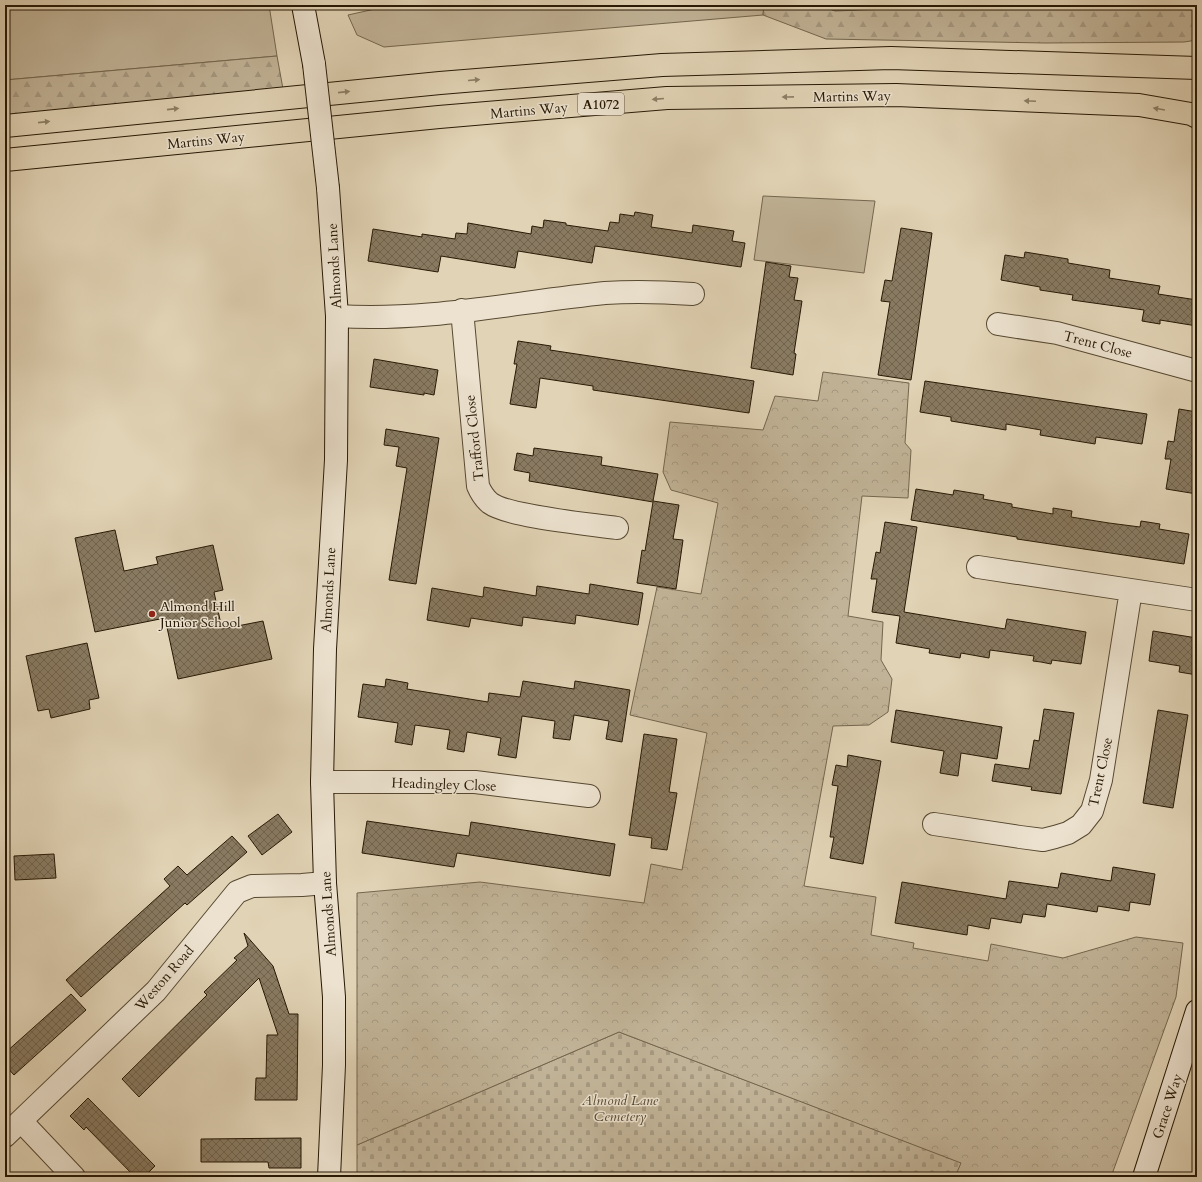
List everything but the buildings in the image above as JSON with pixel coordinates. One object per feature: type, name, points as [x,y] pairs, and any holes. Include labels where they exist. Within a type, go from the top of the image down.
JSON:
[{"type":"main road","points":[[5,126],[440,83],[662,65],[891,58],[1197,68]]},
{"type":"main road","name":"Martins Way","points":[[5,160],[439,117],[667,98],[896,95],[1139,106],[1191,114],[1197,117]]},
{"type":"street","name":"Almonds Lane","points":[[303,5],[314,64],[328,188],[337,316],[336,460],[325,648],[322,782],[325,883],[334,997],[334,1065],[329,1177]]},
{"type":"street","points":[[337,316],[398,318],[606,293],[648,292],[693,294]]},
{"type":"street","name":"Trafford Close","points":[[462,310],[478,486],[483,496],[491,504],[520,514],[617,528]]},
{"type":"street","name":"Trent Close","points":[[998,324],[1057,333],[1197,371]]},
{"type":"street","points":[[978,567],[1197,600]]},
{"type":"street","name":"Trent Close","points":[[934,824],[1043,840],[1068,833],[1081,824],[1092,811],[1100,780],[1131,590]]},
{"type":"street","name":"Headingley Close","points":[[322,782],[475,782],[589,796]]},
{"type":"street","name":"Weston Road","points":[[74,1177],[10,1130],[156,991],[237,892],[252,886],[325,883]]},
{"type":"street","name":"Grace Way","points":[[1144,1177],[1197,1011]]},
{"type":"green space","points":[[5,5],[269,5],[277,56],[5,80]]},
{"type":"green space","points":[[393,5],[764,5],[763,15],[384,47],[357,35],[348,15]]},
{"type":"green space","points":[[764,5],[818,5],[835,11],[970,6],[1096,9],[1097,5],[1197,5],[1197,40],[1184,42],[1045,43],[826,39],[763,15]]},
{"type":"green space","points":[[818,5],[1097,5],[1096,9],[970,6],[835,11]]},
{"type":"green space","points":[[277,56],[283,89],[5,117],[5,80]]},
{"type":"green space","points":[[763,196],[875,201],[864,273],[754,260]]},
{"type":"green space","points":[[823,372],[909,383],[905,443],[911,450],[908,498],[862,496],[848,616],[883,622],[881,660],[892,679],[888,712],[869,725],[833,726],[804,886],[876,897],[871,935],[914,943],[913,948],[988,961],[991,944],[1063,958],[1136,937],[1183,943],[1176,997],[1111,1177],[955,1177],[961,1163],[619,1032],[357,1145],[357,893],[480,882],[644,903],[651,864],[682,870],[707,733],[630,715],[657,587],[701,594],[718,503],[671,490],[663,472],[670,422],[763,430],[775,396],[818,401]]},
{"type":"green space","name":"Almond Lane Cemetery","points":[[619,1032],[962,1163],[955,1177],[357,1177],[357,1145]]},
{"type":"place","name":"Almond Hill Junior School","points":[[152,614]]}]
